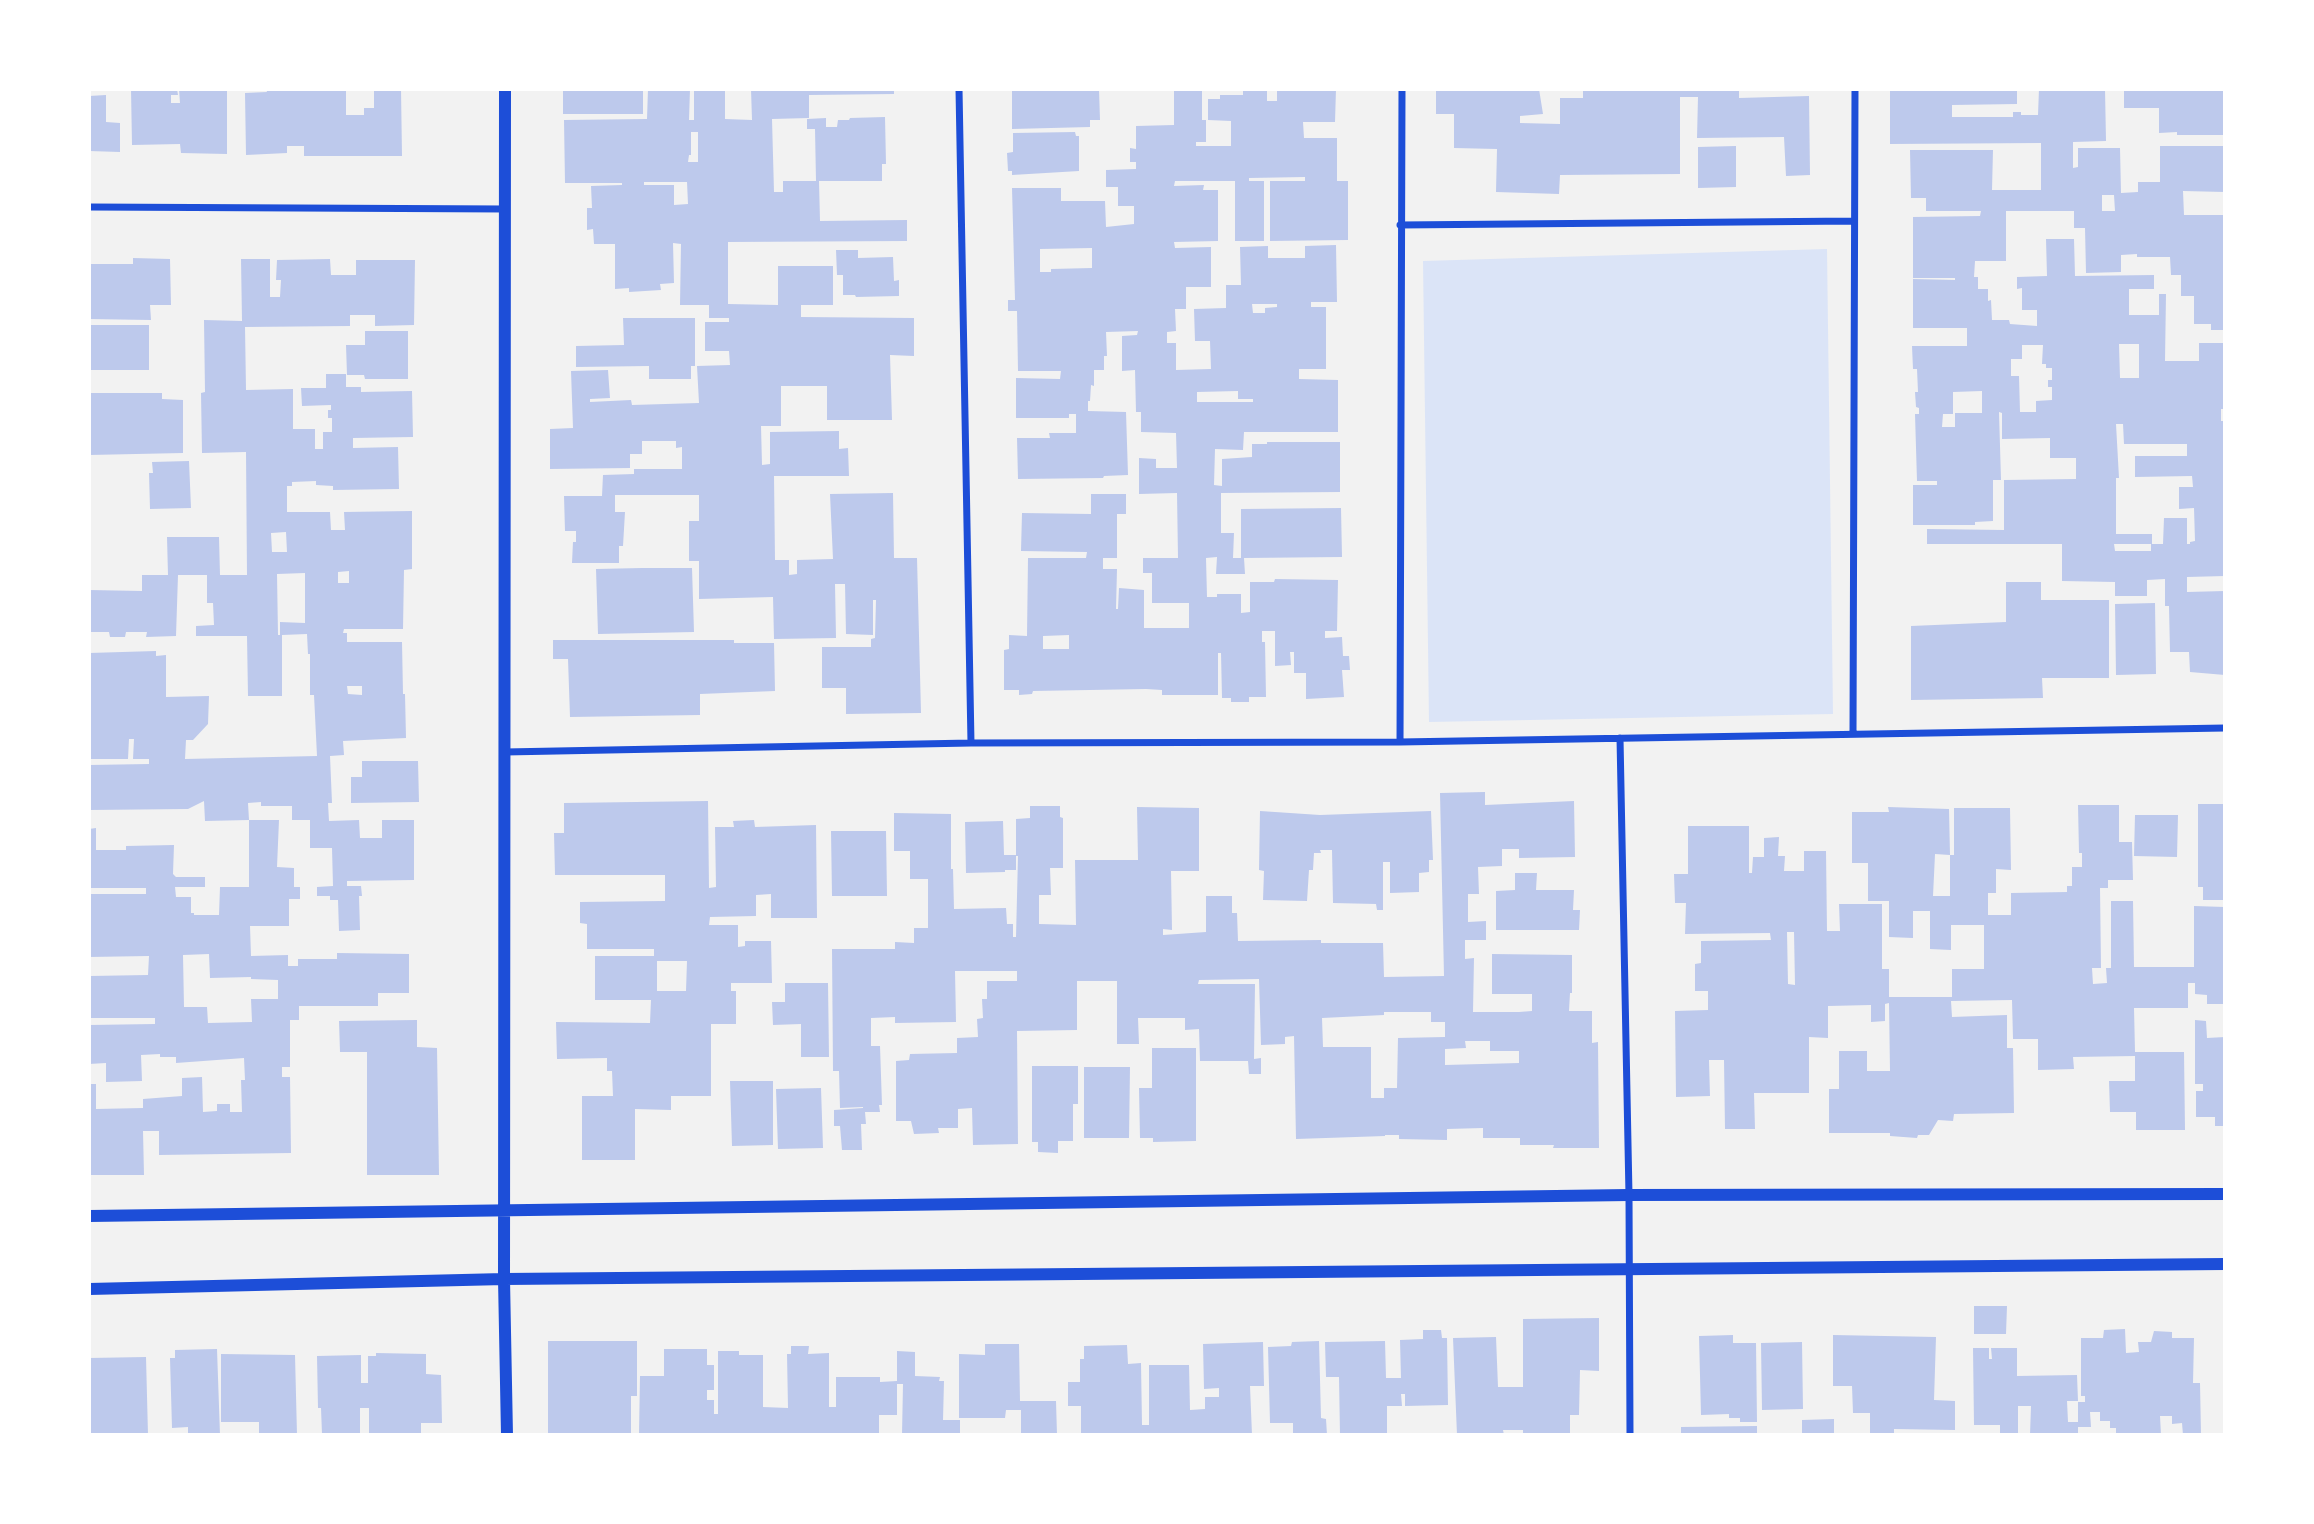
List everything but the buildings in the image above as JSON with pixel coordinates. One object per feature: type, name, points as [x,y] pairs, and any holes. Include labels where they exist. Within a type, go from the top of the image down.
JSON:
[{"type":"street","points":[[505,89],[504,1279],[507,1435]]},
{"type":"street","points":[[959,89],[971,743]]},
{"type":"street","points":[[1400,742],[1402,89]]},
{"type":"street","points":[[1853,734],[1855,89]]},
{"type":"street","points":[[89,207],[505,209]]},
{"type":"street","points":[[1400,225],[1854,221]]},
{"type":"street","points":[[505,752],[971,743],[1400,742],[2225,728]]},
{"type":"street","points":[[1620,738],[1629,1195],[1630,1435]]},
{"type":"street","points":[[89,1216],[1629,1195],[2225,1195]]},
{"type":"street","points":[[89,1289],[504,1279],[2225,1264]]},
{"type":"shaded area","points":[[1827,249],[1833,714],[1429,722],[1423,261]]}]
